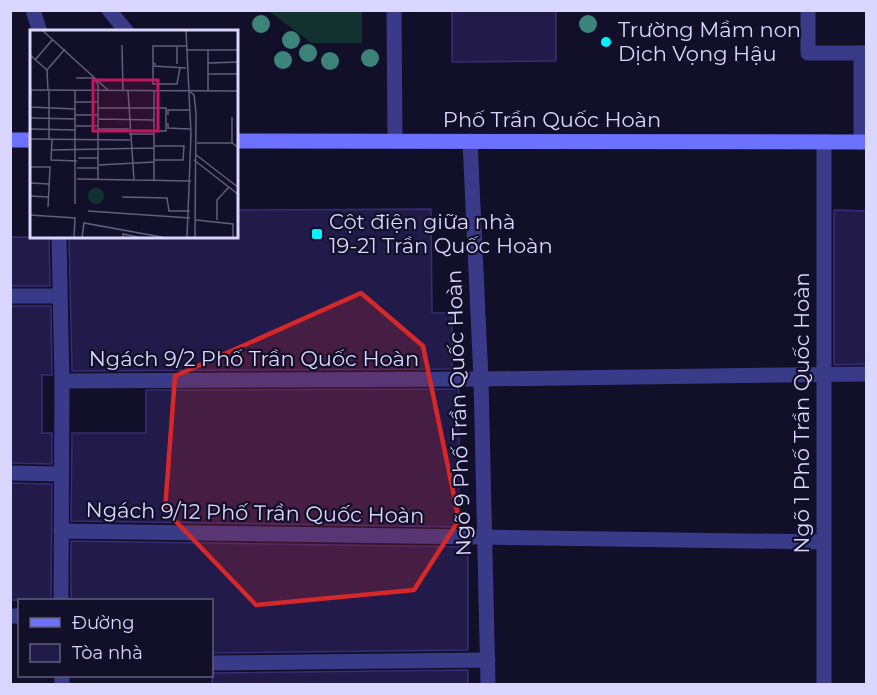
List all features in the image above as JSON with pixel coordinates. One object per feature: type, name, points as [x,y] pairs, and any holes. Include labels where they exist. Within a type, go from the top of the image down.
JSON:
[{"type":"street","points":[[33,10],[39,30]]},
{"type":"street","points":[[109,10],[125,30]]},
{"type":"street","points":[[394,10],[395,141]]},
{"type":"street","points":[[808,10],[808,53],[864,53],[864,142]]},
{"type":"street","points":[[10,140],[30,140]]},
{"type":"street","name":"Phố Trần Quốc Hoàn","points":[[238,141],[864,142]]},
{"type":"street","name":"Ngõ 9 Phố Trần Quốc Hoàn","points":[[470,141],[481,379],[488,684]]},
{"type":"street","name":"Ngõ 1 Phố Trần Quốc Hoàn","points":[[824,142],[824,684]]},
{"type":"street","points":[[59,238],[62,381],[60,474],[62,599]]},
{"type":"street","points":[[10,296],[59,296]]},
{"type":"street","name":"Ngách 9/2 Phố Trần Quốc Hoàn","points":[[62,381],[867,374]]},
{"type":"street","points":[[10,473],[60,474]]},
{"type":"street","name":"Ngách 9/12 Phố Trần Quốc Hoàn","points":[[61,531],[823,542]]},
{"type":"street","points":[[213,663],[488,660]]},
{"type":"highlighted area","points":[[361,293],[423,346],[459,520],[414,590],[256,605],[165,510],[175,376]]},
{"type":"green space","points":[[269,11],[362,11],[362,43],[311,43]]},
{"type":"building","points":[[452,10],[556,10],[556,61],[452,62]]},
{"type":"building","points":[[431,209],[432,313],[452,313],[452,369],[72,371],[69,238],[238,238],[238,210]]},
{"type":"building","points":[[834,210],[867,211],[867,364],[834,365]]},
{"type":"building","points":[[10,237],[49,238],[50,286],[10,286]]},
{"type":"building","points":[[10,306],[51,306],[52,375],[42,375],[42,433],[52,433],[52,464],[10,463]]},
{"type":"building","points":[[459,389],[459,527],[71,521],[72,433],[146,433],[146,390]]},
{"type":"building","points":[[10,483],[52,484],[51,599],[10,600]]},
{"type":"building","points":[[71,541],[468,547],[468,650],[213,653],[213,599],[71,599]]},
{"type":"building","points":[[468,670],[468,684],[212,684],[213,673]]},
{"type":"place","name":"Trường Mầm non Dịch Vọng Hậu","points":[[606,42]]},
{"type":"place","name":"Cột điện giữa nhà 19-21 Trần Quốc Hoàn","points":[[317,234]]}]
